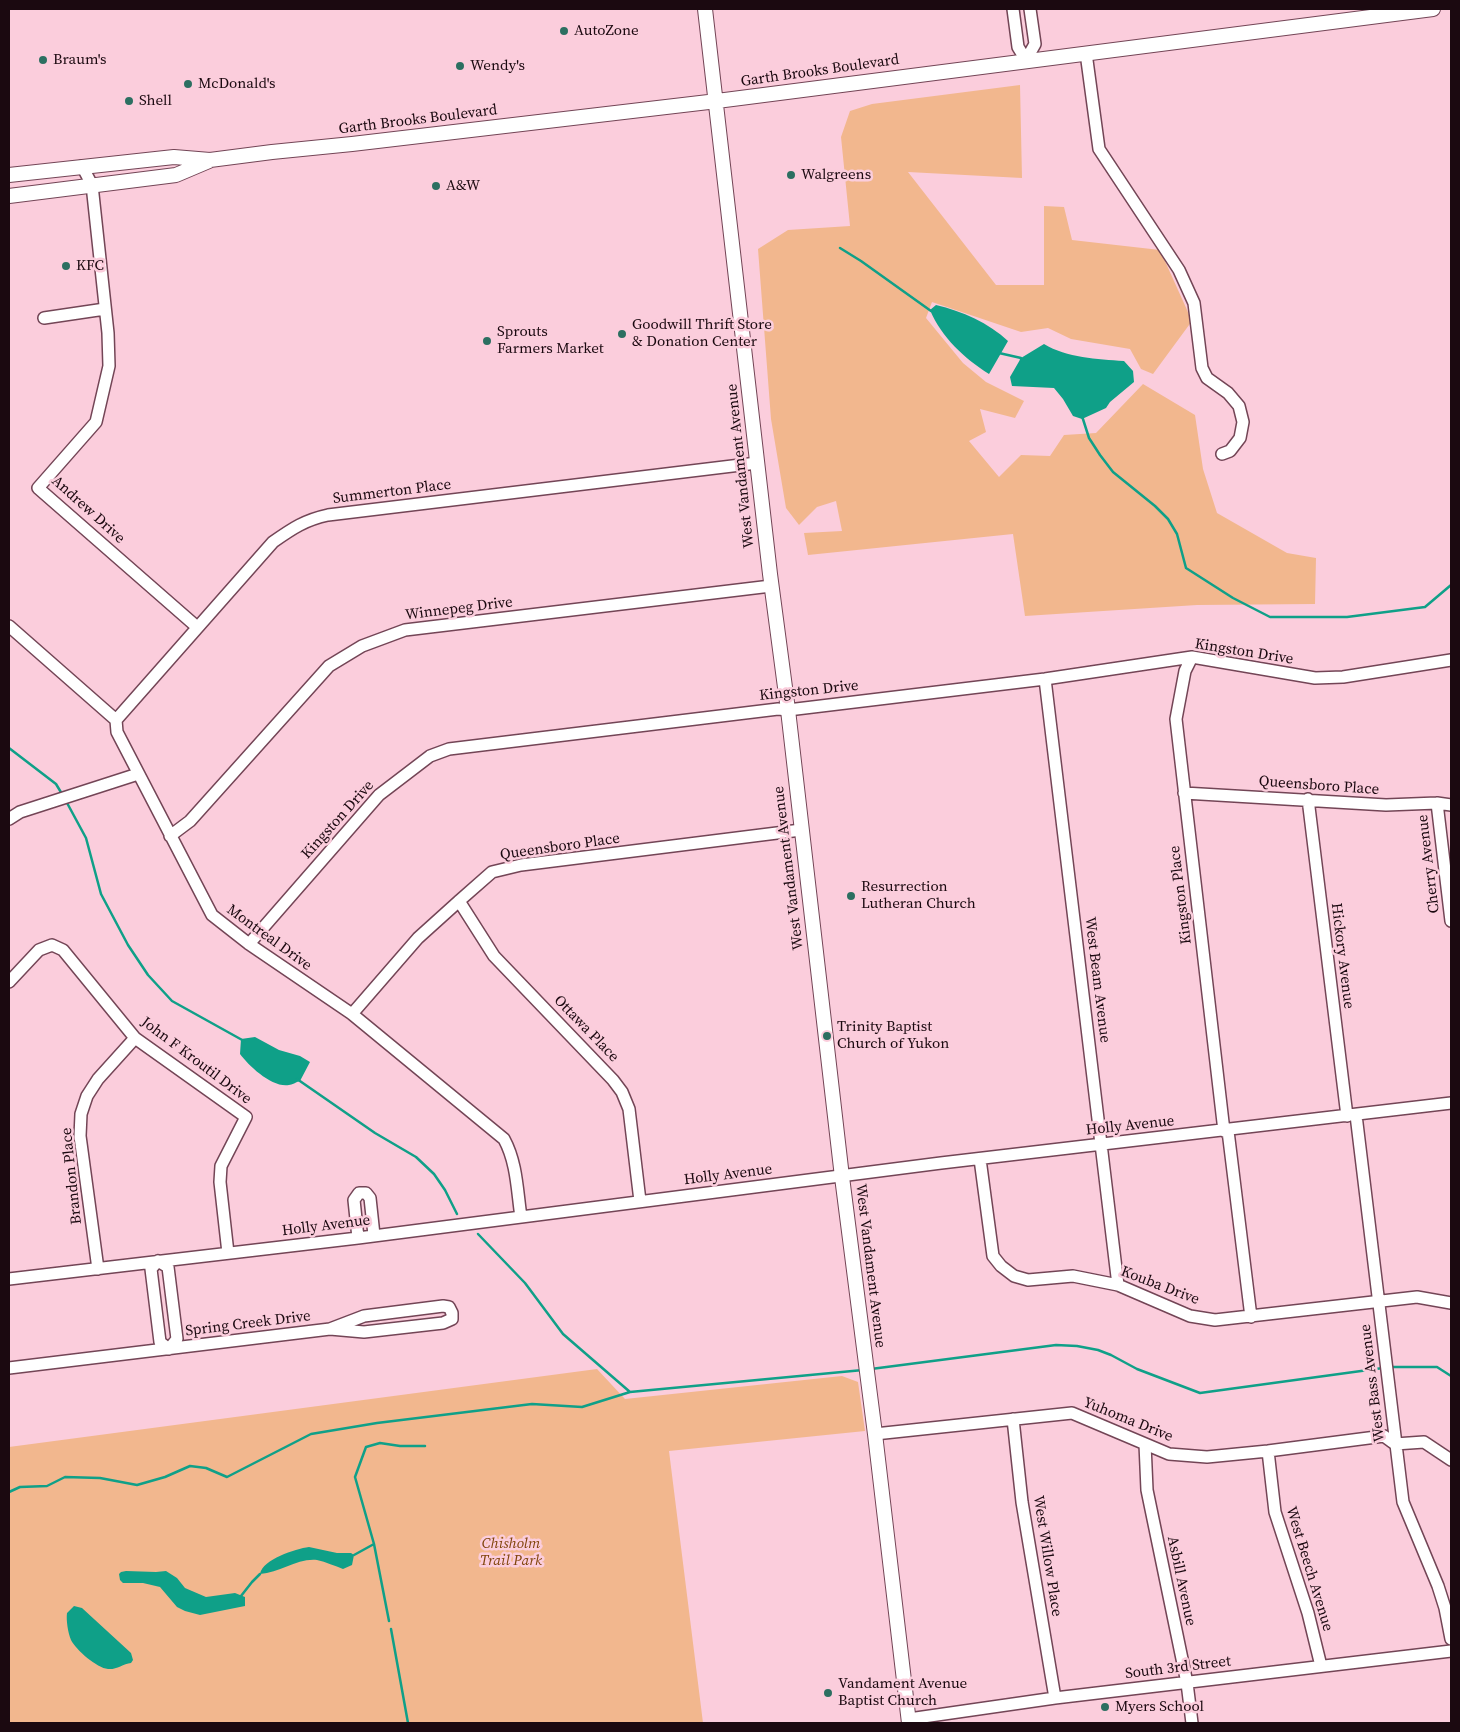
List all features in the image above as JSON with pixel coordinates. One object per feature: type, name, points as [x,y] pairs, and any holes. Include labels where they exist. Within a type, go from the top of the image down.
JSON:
[{"type":"street","name":"West Vandament Avenue","points":[[705,9],[771,586],[788,710],[842,1176],[909,1721]]},
{"type":"street","points":[[1030,9],[1035,44],[1026,60],[1018,47],[1013,10],[1030,9]]},
{"type":"street","name":"Garth Brooks Boulevard","points":[[9,175],[174,157],[210,160],[717,101],[1433,9]]},
{"type":"street","points":[[1086,53],[1099,149],[1179,270],[1194,303],[1202,368],[1207,378],[1228,393],[1239,406],[1243,422],[1240,438],[1230,451],[1222,454]]},
{"type":"street","name":"Garth Brooks Boulevard","points":[[9,196],[176,175],[210,160]]},
{"type":"street","name":"Andrew Drive","points":[[82,166],[92,185],[108,333],[109,366],[96,422],[38,488],[197,627]]},
{"type":"street","points":[[44,318],[105,309]]},
{"type":"street","name":"Summerton Place","points":[[116,720],[273,542],[308,520],[338,513],[757,463]]},
{"type":"street","name":"Winnepeg Drive","points":[[170,836],[190,821],[329,666],[362,646],[405,630],[771,586]]},
{"type":"street","points":[[9,626],[116,720]]},
{"type":"street","name":"Kingston Drive","points":[[249,944],[378,795],[430,756],[459,748],[778,709],[788,710],[1045,680],[1192,657],[1315,678],[1343,677],[1451,660]]},
{"type":"street","name":"Kingston Place","points":[[1192,657],[1185,671],[1176,719],[1226,1131],[1251,1317]]},
{"type":"street","name":"West Beam Avenue","points":[[1045,680],[1118,1285]]},
{"type":"street","name":"Montreal Drive","points":[[116,720],[117,732],[212,915],[249,944],[352,1014],[504,1139],[514,1163],[520,1217]]},
{"type":"street","points":[[9,819],[20,812],[138,774]]},
{"type":"street","name":"Queensboro Place","points":[[1184,793],[1386,805],[1437,803],[1451,805]]},
{"type":"street","name":"Hickory Avenue","points":[[1308,799],[1351,1115]]},
{"type":"street","name":"Cherry Avenue","points":[[1437,803],[1451,921]]},
{"type":"street","name":"Queensboro Place","points":[[352,1014],[418,938],[492,872],[521,865],[801,830]]},
{"type":"street","name":"Ottawa Place","points":[[459,901],[494,956],[613,1080],[622,1092],[629,1109],[640,1201]]},
{"type":"street","name":"John F Kroutil Drive","points":[[9,982],[39,950],[52,946],[63,950],[135,1038],[246,1117],[221,1166],[220,1182],[228,1253]]},
{"type":"street","name":"Brandon Place","points":[[98,1269],[80,1136],[81,1114],[87,1096],[98,1079],[135,1038]]},
{"type":"street","name":"Holly Avenue","points":[[9,1279],[358,1238],[1102,1144],[1226,1131],[1451,1103]]},
{"type":"street","name":"West Bass Avenue","points":[[1351,1115],[1378,1302],[1403,1502],[1438,1586],[1445,1608],[1451,1639]]},
{"type":"street","name":"Kouba Drive","points":[[980,1159],[993,1256],[1001,1266],[1014,1276],[1028,1280],[1073,1276],[1118,1285],[1190,1316],[1215,1320],[1417,1297],[1451,1303]]},
{"type":"street","points":[[358,1238],[354,1200],[359,1193],[366,1193],[370,1198],[374,1235]]},
{"type":"street","name":"Spring Creek Drive","points":[[158,1261],[168,1267],[171,1285],[177,1339],[169,1349],[160,1342],[151,1269],[158,1261]]},
{"type":"street","name":"Spring Creek Drive","points":[[9,1368],[330,1329],[364,1332],[435,1324],[452,1319],[452,1313],[449,1307],[443,1306],[364,1316],[330,1329]]},
{"type":"street","name":"Yuhoma Drive","points":[[875,1434],[1072,1413],[1169,1454],[1207,1457],[1384,1436],[1395,1444],[1424,1442],[1451,1460]]},
{"type":"street","name":"West Willow Place","points":[[1013,1419],[1022,1502],[1055,1698]]},
{"type":"street","name":"Asbill Avenue","points":[[1145,1444],[1147,1490],[1187,1683],[1192,1723]]},
{"type":"street","name":"West Beech Avenue","points":[[1268,1451],[1275,1512],[1308,1613],[1321,1666]]},
{"type":"street","name":"South 3rd Street","points":[[909,1721],[1055,1698],[1451,1651]]},
{"type":"green space","points":[[1020,85],[1022,178],[908,172],[996,285],[1044,285],[1044,206],[1064,207],[1072,240],[1160,250],[1192,321],[1153,374],[1141,369],[1130,349],[1071,339],[1048,328],[1021,332],[932,302],[926,318],[963,363],[986,382],[1024,401],[1015,418],[980,409],[986,432],[969,441],[999,477],[1021,455],[1050,456],[1064,435],[1096,433],[1143,384],[1195,415],[1203,469],[1217,513],[1287,553],[1316,558],[1315,604],[1197,605],[1025,616],[1013,534],[808,555],[804,533],[842,531],[836,501],[817,507],[799,525],[786,508],[771,419],[758,249],[788,230],[850,226],[841,137],[850,111],[872,104]]},
{"type":"green space","name":"Chisholm Trail Park","points":[[597,1369],[625,1399],[842,1376],[858,1382],[865,1431],[669,1451],[703,1723],[9,1723],[9,1447]]},
{"type":"shaded area","points":[[936,305],[975,318],[1008,341],[989,374],[971,361],[947,338],[930,310]]},
{"type":"shaded area","points":[[1044,344],[1072,355],[1124,361],[1133,371],[1134,382],[1110,402],[1106,408],[1082,419],[1073,416],[1054,388],[1012,386],[1010,377],[1021,358]]},
{"type":"shaded area","points":[[255,1037],[279,1050],[300,1056],[310,1062],[300,1081],[289,1085],[275,1083],[268,1080],[249,1064],[240,1054],[241,1039]]},
{"type":"shaded area","points":[[309,1547],[337,1553],[351,1553],[354,1555],[352,1565],[343,1569],[317,1560],[310,1560],[260,1574],[262,1569],[273,1559],[288,1552]]},
{"type":"shaded area","points":[[126,1571],[166,1571],[177,1578],[185,1588],[206,1597],[235,1593],[245,1597],[245,1606],[200,1615],[185,1611],[177,1607],[160,1587],[143,1583],[123,1583],[120,1580],[119,1574]]},
{"type":"shaded area","points":[[74,1606],[82,1608],[131,1653],[133,1660],[131,1663],[114,1669],[103,1668],[82,1653],[71,1640],[69,1634],[67,1613]]},
{"type":"waterway","points":[[840,248],[931,311]]},
{"type":"waterway","points":[[999,353],[1021,358],[1021,360]]},
{"type":"waterway","points":[[1082,416],[1089,438],[1113,472],[1168,519],[1177,534],[1186,568],[1233,598],[1270,617],[1347,617],[1425,607],[1451,585]]},
{"type":"waterway","points":[[9,748],[56,784],[62,794]]},
{"type":"waterway","points":[[66,801],[86,838],[101,894],[128,945],[148,975],[172,1001],[244,1041]]},
{"type":"waterway","points":[[297,1079],[375,1133],[416,1157],[434,1174],[445,1190],[457,1214]]},
{"type":"waterway","points":[[478,1234],[525,1283],[563,1334],[630,1392]]},
{"type":"waterway","points":[[871,1369],[1056,1345],[1077,1346],[1098,1350],[1137,1369],[1200,1393],[1383,1368]]},
{"type":"waterway","points":[[1391,1367],[1437,1367],[1451,1376]]},
{"type":"waterway","points":[[9,1492],[20,1487],[47,1486],[65,1477],[100,1478],[137,1485],[165,1477],[190,1466],[206,1468],[227,1477],[311,1434],[377,1423],[532,1404],[582,1407],[630,1392],[863,1370]]},
{"type":"waterway","points":[[389,1621],[374,1544],[355,1477],[366,1447],[380,1443],[400,1446],[425,1446]]},
{"type":"waterway","points":[[354,1555],[374,1544]]},
{"type":"waterway","points":[[241,1596],[260,1574]]},
{"type":"waterway","points":[[391,1629],[408,1723]]},
{"type":"place","name":"AutoZone","points":[[564,31]]},
{"type":"place","name":"Braum's","points":[[43,60]]},
{"type":"place","name":"Wendy's","points":[[460,66]]},
{"type":"place","name":"McDonald's","points":[[188,84]]},
{"type":"place","name":"Shell","points":[[129,101]]},
{"type":"place","name":"Walgreens","points":[[791,175]]},
{"type":"place","name":"A&W","points":[[436,186]]},
{"type":"place","name":"KFC","points":[[66,266]]},
{"type":"place","name":"Goodwill Thrift Store & Donation Center","points":[[622,334]]},
{"type":"place","name":"Sprouts Farmers Market","points":[[487,341]]},
{"type":"place","name":"Resurrection Lutheran Church","points":[[851,896]]},
{"type":"place","name":"Trinity Baptist Church of Yukon","points":[[827,1036]]},
{"type":"place","name":"Vandament Avenue Baptist Church","points":[[828,1693]]},
{"type":"place","name":"Myers School","points":[[1105,1707]]}]
